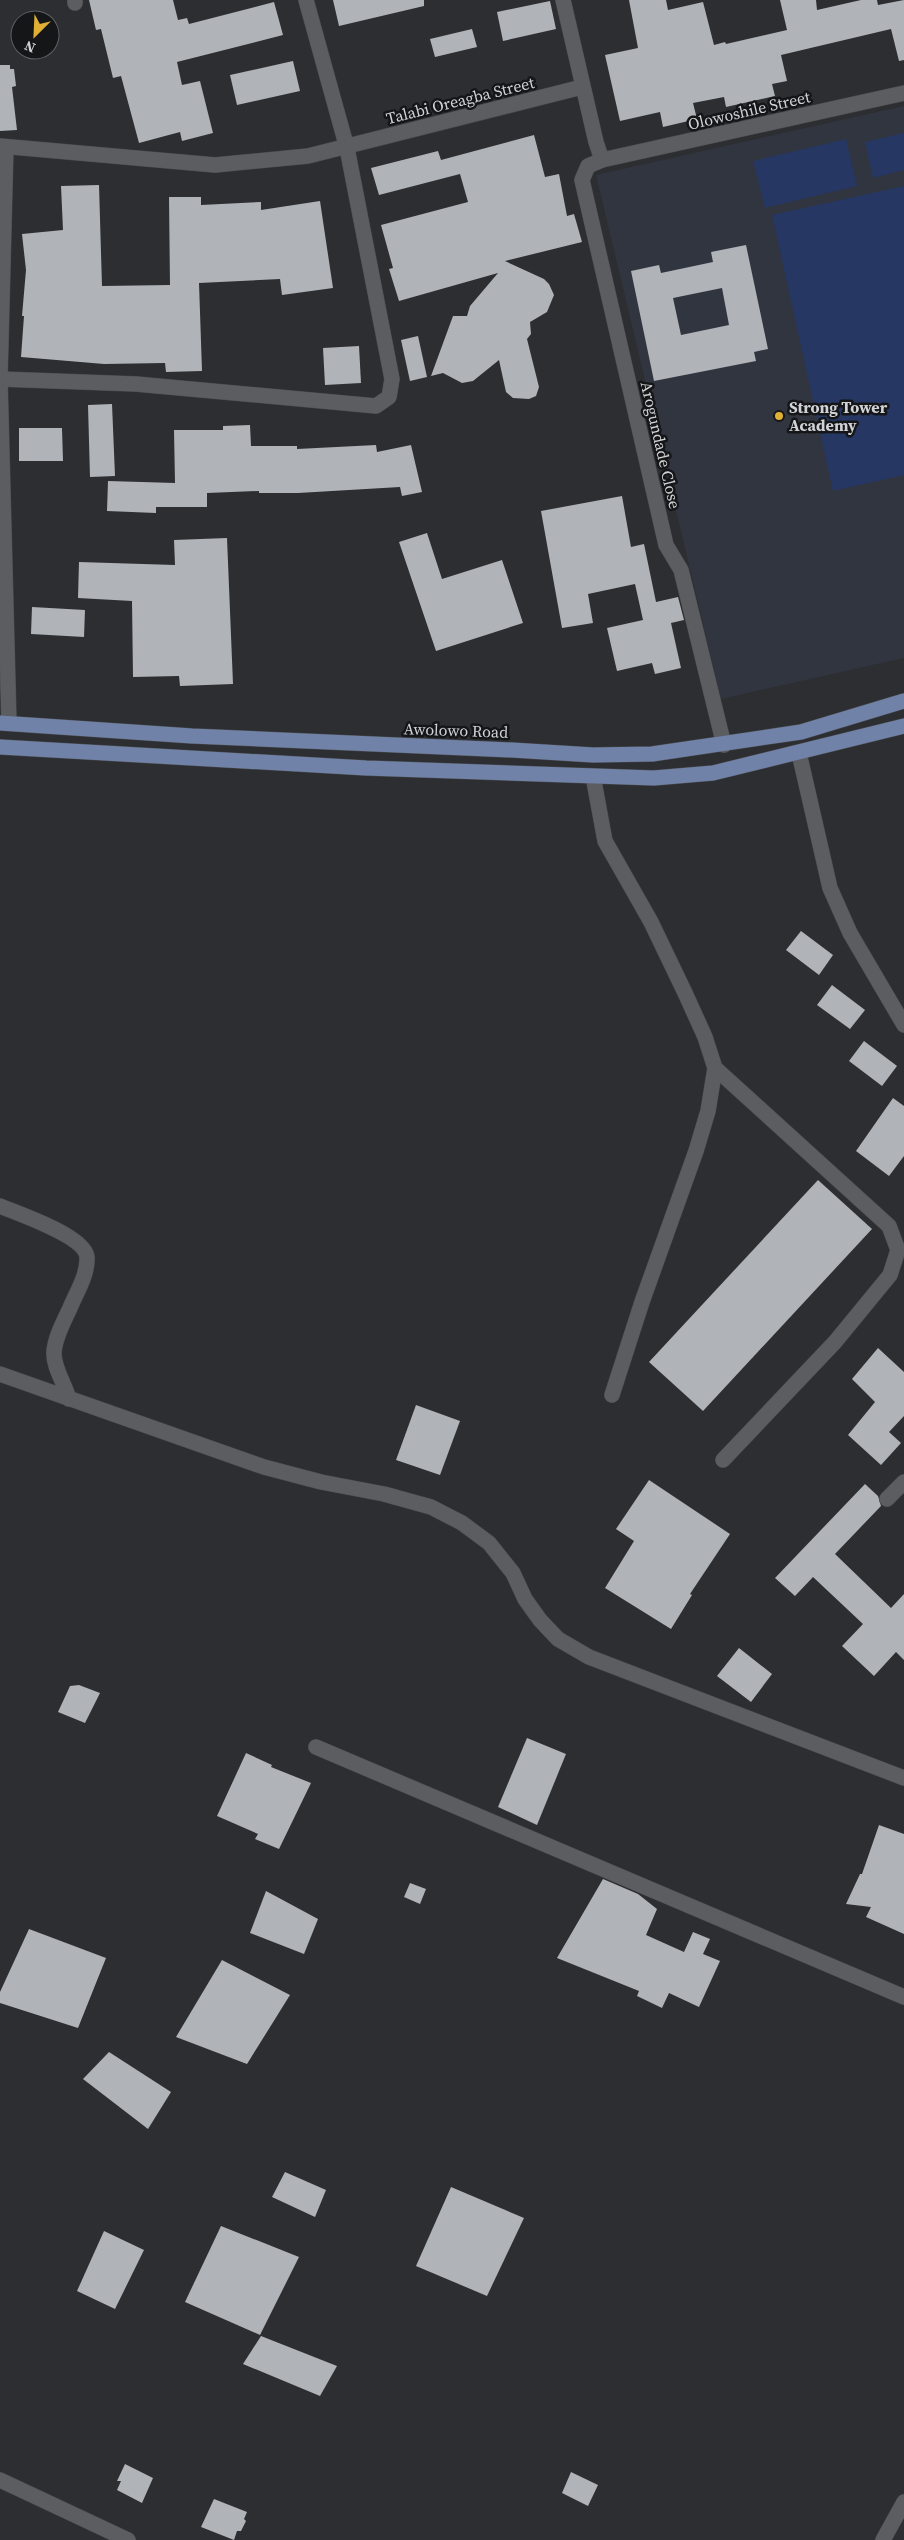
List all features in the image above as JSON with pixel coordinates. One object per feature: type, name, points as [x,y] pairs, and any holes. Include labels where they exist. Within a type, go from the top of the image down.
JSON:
[{"type":"main road","name":"Awolowo Road","points":[[4,723],[192,736],[593,755],[652,754],[724,745],[801,732],[904,701]]},
{"type":"main road","points":[[0,747],[366,768],[654,778],[713,773],[904,726]]},
{"type":"street","points":[[0,379],[136,384],[376,406],[389,397],[392,379],[347,148],[306,0]]},
{"type":"street","points":[[563,0],[582,87],[602,160]]},
{"type":"street","name":"Talabi Oreagba Street","points":[[3,146],[215,164],[308,156],[347,148],[582,87]]},
{"type":"street","name":"Olowoshile Street","points":[[602,160],[904,93]]},
{"type":"street","points":[[3,146],[0,379],[4,723]]},
{"type":"street","name":"Arogundade Close","points":[[602,160],[588,166],[582,180],[666,545],[681,570],[724,745]]},
{"type":"street","points":[[799,753],[830,888],[850,933],[904,1024]]},
{"type":"street","points":[[593,776],[605,841],[651,922],[705,1038],[715,1068],[708,1110],[696,1151],[642,1302],[612,1395]]},
{"type":"street","points":[[715,1068],[888,1226],[898,1250],[890,1275],[841,1335],[723,1460]]},
{"type":"street","points":[[0,1206],[65,1234],[82,1246],[87,1257],[84,1276],[60,1330],[54,1351],[56,1365],[69,1399]]},
{"type":"street","points":[[0,1374],[264,1467],[321,1482],[384,1494],[431,1507],[462,1523],[489,1542],[513,1573],[530,1606],[558,1639],[589,1656],[904,1778]]},
{"type":"street","points":[[887,1500],[904,1482]]},
{"type":"street","points":[[316,1747],[904,1997]]},
{"type":"street","points":[[0,2480],[128,2540]]},
{"type":"street","points":[[885,2540],[904,2502]]},
{"type":"shaded area","name":"Strong Tower Academy","points":[[904,106],[904,658],[721,699],[596,175]]},
{"type":"shaded area","points":[[904,133],[904,170],[873,178],[865,142]]},
{"type":"shaded area","points":[[846,139],[857,186],[765,208],[753,161]]},
{"type":"shaded area","points":[[904,186],[904,475],[833,491],[772,215]]},
{"type":"building","points":[[89,0],[173,0],[178,20],[187,18],[189,24],[274,2],[283,35],[177,62],[182,85],[200,81],[213,133],[182,141],[180,132],[139,143],[121,76],[113,78],[101,29],[96,30]]},
{"type":"building","points":[[333,0],[424,0],[424,6],[339,26]]},
{"type":"building","points":[[629,0],[666,0],[668,10],[703,2],[714,45],[787,30],[780,0],[816,0],[817,10],[861,0],[877,0],[878,5],[904,0],[904,60],[899,61],[891,29],[781,55],[787,81],[772,84],[775,96],[726,107],[724,97],[693,103],[697,119],[663,127],[660,112],[620,121],[605,55],[638,48]]},
{"type":"building","points":[[550,1],[556,29],[503,41],[497,12]]},
{"type":"building","points":[[472,29],[477,47],[435,57],[430,39]]},
{"type":"building","points":[[293,61],[300,91],[237,105],[230,75]]},
{"type":"building","points":[[0,65],[10,65],[10,69],[14,69],[16,86],[12,87],[17,130],[0,131]]},
{"type":"building","points":[[534,135],[545,177],[559,174],[567,216],[574,214],[582,242],[505,261],[544,279],[549,284],[554,295],[547,312],[530,322],[531,334],[527,339],[539,387],[536,396],[529,399],[513,398],[506,392],[499,360],[473,381],[462,383],[443,373],[431,376],[453,316],[467,316],[470,306],[498,273],[399,301],[389,269],[393,268],[381,225],[468,202],[460,174],[379,195],[371,168],[438,151],[441,160]]},
{"type":"building","points":[[99,185],[102,286],[170,285],[169,197],[201,197],[201,205],[261,202],[261,210],[320,201],[333,288],[282,295],[280,279],[199,283],[202,371],[166,372],[165,363],[104,364],[21,357],[26,270],[22,234],[63,230],[61,186]]},
{"type":"building","points":[[746,245],[768,349],[754,352],[756,361],[654,381],[631,271],[659,265],[661,273],[713,262],[711,252]],"holes":[[[722,288],[729,325],[681,335],[673,298]]]},
{"type":"building","points":[[418,336],[427,377],[410,381],[401,340]]},
{"type":"building","points":[[359,346],[361,383],[325,385],[323,348]]},
{"type":"building","points":[[112,404],[115,476],[90,477],[88,405]]},
{"type":"building","points":[[250,425],[251,446],[297,446],[297,449],[376,445],[377,452],[411,445],[422,492],[402,496],[400,487],[298,493],[259,493],[259,491],[207,493],[207,507],[156,507],[156,513],[107,511],[108,481],[175,483],[174,430],[223,430],[223,426]]},
{"type":"building","points":[[19,428],[62,428],[63,461],[19,461]]},
{"type":"building","points":[[622,496],[631,547],[644,544],[656,602],[678,597],[684,620],[671,623],[681,668],[655,674],[652,663],[617,671],[607,628],[643,620],[635,584],[588,594],[593,623],[562,628],[541,511]]},
{"type":"building","points":[[427,533],[442,579],[502,560],[523,623],[436,651],[399,542]]},
{"type":"building","points":[[227,538],[233,684],[180,686],[179,676],[133,677],[132,601],[78,598],[79,562],[175,565],[174,540]]},
{"type":"building","points":[[32,607],[85,610],[84,637],[31,634]]},
{"type":"building","points":[[801,931],[833,955],[819,975],[786,950]]},
{"type":"building","points":[[832,985],[865,1010],[850,1029],[817,1005]]},
{"type":"building","points":[[864,1041],[897,1066],[882,1086],[849,1061]]},
{"type":"building","points":[[893,1098],[904,1106],[904,1156],[889,1176],[856,1151]]},
{"type":"building","points":[[818,1180],[872,1229],[703,1411],[649,1362]]},
{"type":"building","points":[[878,1348],[904,1372],[904,1416],[889,1432],[901,1443],[881,1465],[848,1435],[875,1402],[852,1379]]},
{"type":"building","points":[[416,1405],[460,1421],[440,1475],[396,1460]]},
{"type":"building","points":[[649,1480],[730,1534],[690,1594],[692,1595],[671,1629],[605,1588],[634,1541],[616,1529]]},
{"type":"building","points":[[865,1484],[878,1496],[881,1506],[835,1554],[891,1608],[904,1594],[904,1660],[896,1652],[874,1676],[842,1646],[863,1624],[813,1577],[795,1596],[775,1578]]},
{"type":"building","points":[[739,1648],[772,1674],[751,1702],[717,1676]]},
{"type":"building","points":[[79,1685],[100,1693],[85,1723],[58,1712],[70,1686]]},
{"type":"building","points":[[527,1738],[566,1754],[537,1825],[498,1807]]},
{"type":"building","points":[[246,1753],[272,1765],[271,1767],[311,1783],[279,1849],[255,1839],[258,1834],[217,1816]]},
{"type":"building","points":[[879,1825],[904,1834],[904,1934],[866,1917],[871,1907],[846,1904],[860,1874],[862,1874]]},
{"type":"building","points":[[603,1879],[638,1894],[657,1909],[646,1935],[684,1952],[693,1932],[710,1939],[703,1954],[720,1961],[699,2007],[669,1993],[662,2008],[637,1996],[639,1991],[557,1958]]},
{"type":"building","points":[[410,1883],[426,1889],[420,1904],[404,1897]]},
{"type":"building","points":[[266,1891],[318,1919],[304,1954],[250,1933]]},
{"type":"building","points":[[29,1929],[106,1958],[78,2028],[0,2003],[0,1992]]},
{"type":"building","points":[[222,1960],[290,1995],[247,2064],[176,2037]]},
{"type":"building","points":[[109,2052],[171,2092],[148,2129],[83,2079]]},
{"type":"building","points":[[285,2172],[326,2190],[315,2217],[272,2197]]},
{"type":"building","points":[[451,2187],[524,2218],[487,2296],[416,2266]]},
{"type":"building","points":[[221,2226],[299,2257],[260,2335],[185,2302]]},
{"type":"building","points":[[104,2231],[144,2250],[115,2309],[77,2291]]},
{"type":"building","points":[[261,2336],[337,2366],[320,2396],[243,2364]]},
{"type":"building","points":[[125,2464],[153,2478],[142,2503],[117,2490],[121,2481],[117,2481]]},
{"type":"building","points":[[571,2472],[598,2485],[588,2506],[562,2493]]},
{"type":"building","points":[[214,2499],[247,2512],[244,2519],[246,2521],[241,2531],[237,2531],[234,2540],[201,2527]]},
{"type":"place","name":"Strong Tower Academy","points":[[779,416]]}]
